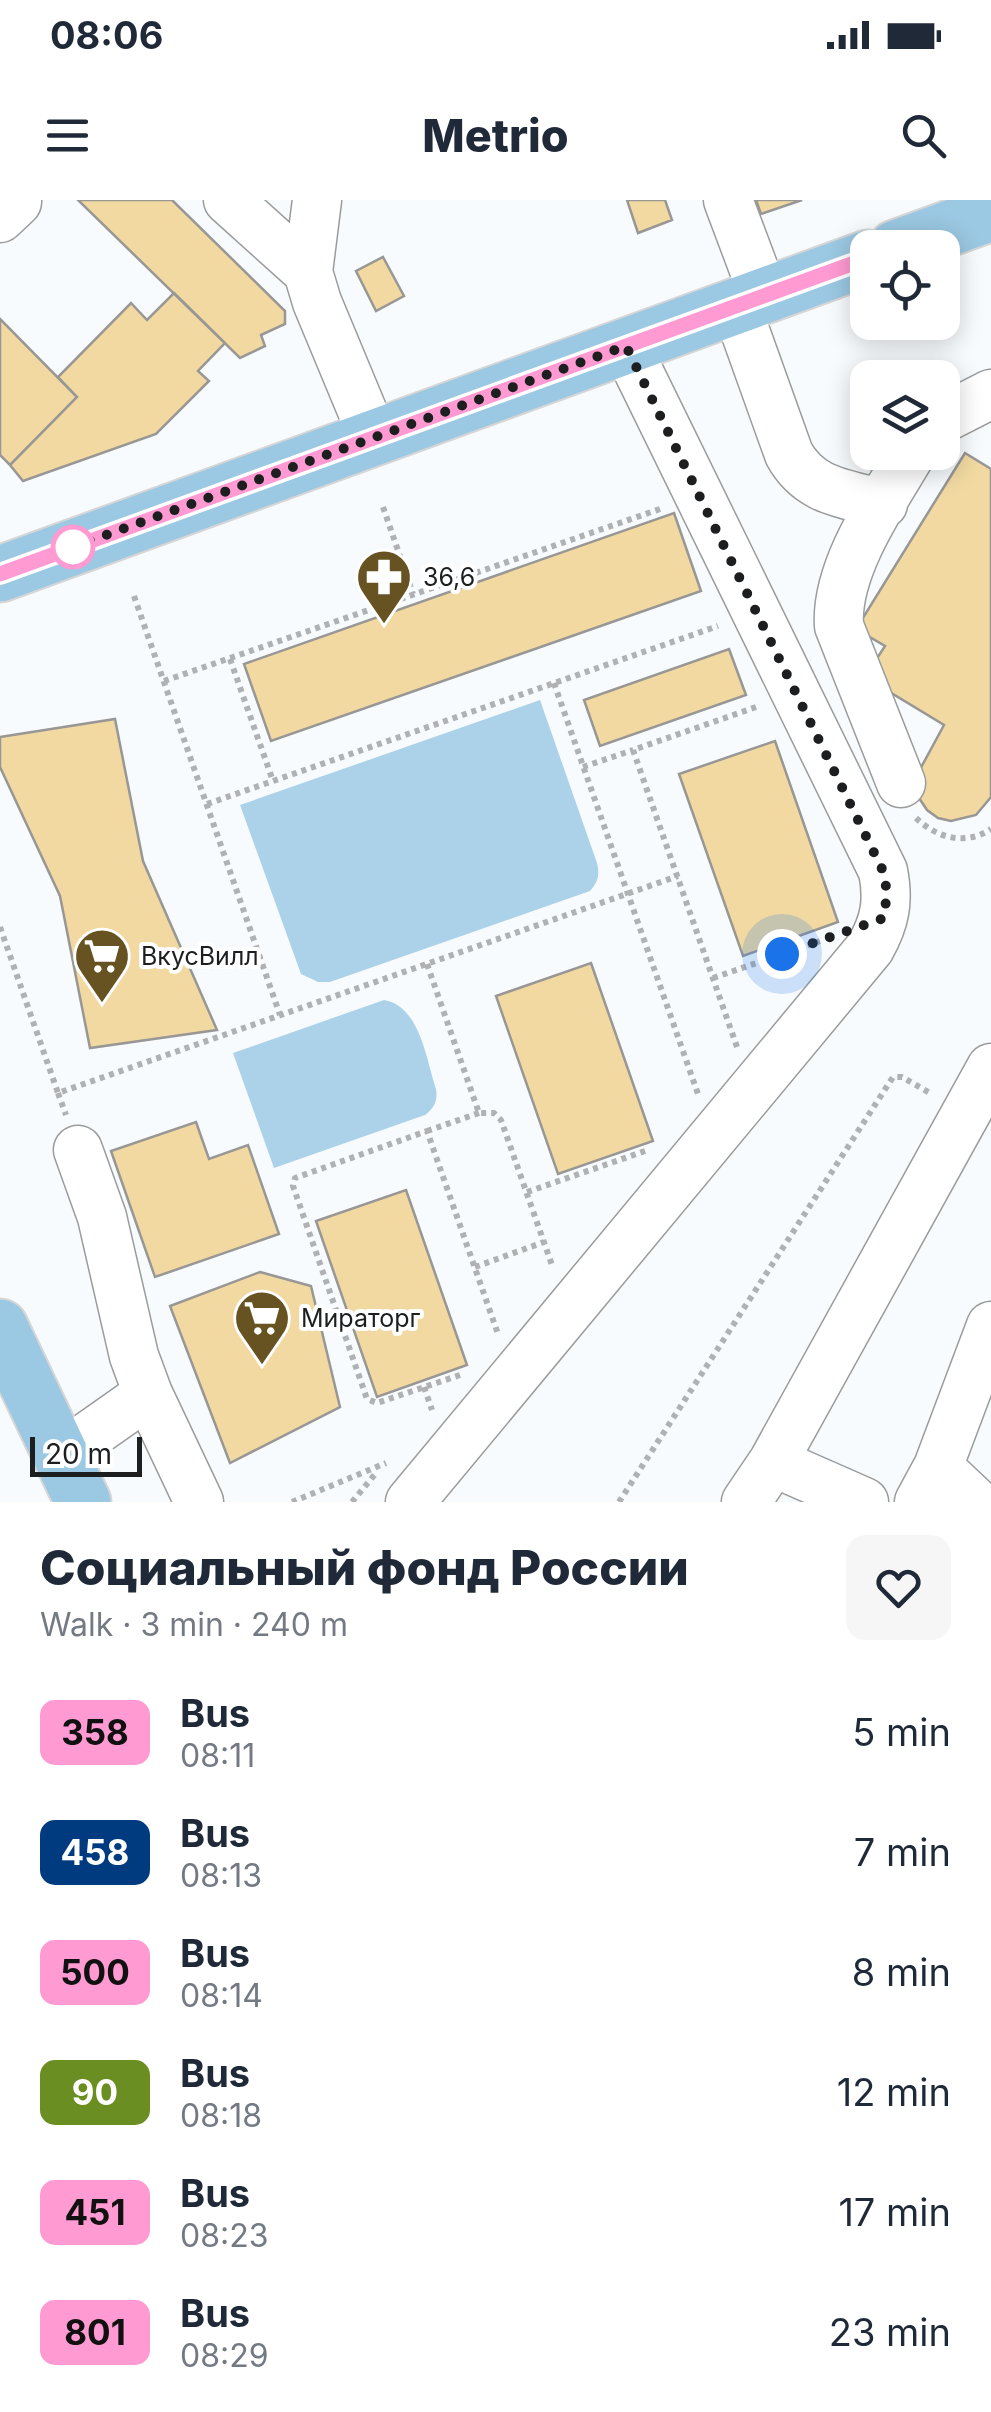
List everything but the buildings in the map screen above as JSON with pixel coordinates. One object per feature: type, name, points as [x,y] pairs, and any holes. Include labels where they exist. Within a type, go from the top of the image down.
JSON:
[{"type":"main road","points":[[921,226],[991,213]]},
{"type":"main road","points":[[0,574],[850,265]]},
{"type":"main road","points":[[0,1327],[72,1479]]},
{"type":"lane","points":[[228,200],[308,272]]},
{"type":"lane","points":[[317,200],[308,272],[316,302],[374,440]]},
{"type":"lane","points":[[728,200],[749,301],[789,454],[799,472],[822,486],[883,504]]},
{"type":"lane","points":[[397,1475],[568,1311],[870,948],[884,918],[887,892],[883,871],[626,346]]},
{"type":"lane","points":[[960,409],[991,394]]},
{"type":"lane","points":[[901,784],[840,626],[838,608],[848,567],[902,470]]},
{"type":"lane","points":[[746,1502],[991,1068]]},
{"type":"lane","points":[[78,1150],[102,1218],[129,1341],[148,1394],[200,1502]]},
{"type":"lane","points":[[975,1502],[929,1484],[991,1326]]},
{"type":"lane","points":[[72,1479],[148,1394]]},
{"type":"lane","points":[[772,1462],[864,1502]]},
{"type":"path","points":[[164,682],[699,495]]},
{"type":"path","points":[[383,507],[414,594]]},
{"type":"path","points":[[134,596],[280,1015]]},
{"type":"path","points":[[207,804],[757,612]]},
{"type":"path","points":[[230,658],[273,781]]},
{"type":"path","points":[[554,683],[713,1138]]},
{"type":"path","points":[[583,767],[796,693]]},
{"type":"path","points":[[634,750],[752,1090]]},
{"type":"path","points":[[901,784],[912,814],[927,829],[949,838],[968,839],[991,829]]},
{"type":"path","points":[[0,927],[58,1093],[678,876]]},
{"type":"path","points":[[713,978],[884,918]]},
{"type":"path","points":[[426,964],[479,1113]]},
{"type":"path","points":[[619,1502],[892,1077],[902,1077],[966,1113]]},
{"type":"path","points":[[427,1131],[510,1368],[377,1404],[370,1402],[293,1183],[298,1176],[427,1131],[479,1113],[494,1113],[502,1120],[568,1311]]},
{"type":"path","points":[[526,1192],[655,1148]]},
{"type":"path","points":[[474,1266],[544,1242]]},
{"type":"path","points":[[292,1502],[397,1475]]},
{"type":"path","points":[[352,1502],[397,1475]]},
{"type":"shaded area","points":[[540,700],[597,863],[598,878],[590,891],[330,982],[318,982],[301,974],[240,805]]},
{"type":"shaded area","points":[[384,1000],[406,1012],[420,1036],[436,1089],[433,1107],[425,1115],[274,1168],[233,1053]]},
{"type":"bus line","name":"358","points":[[0,574],[850,265]]},
{"type":"place","name":"36,6","points":[[384,626]]},
{"type":"place","name":"ВкусВилл","points":[[102,1005]]},
{"type":"place","name":"Мираторг","points":[[262,1367]]},
{"type":"route","points":[[73,547],[626,346],[883,871],[887,892],[884,918],[782,954]]}]
